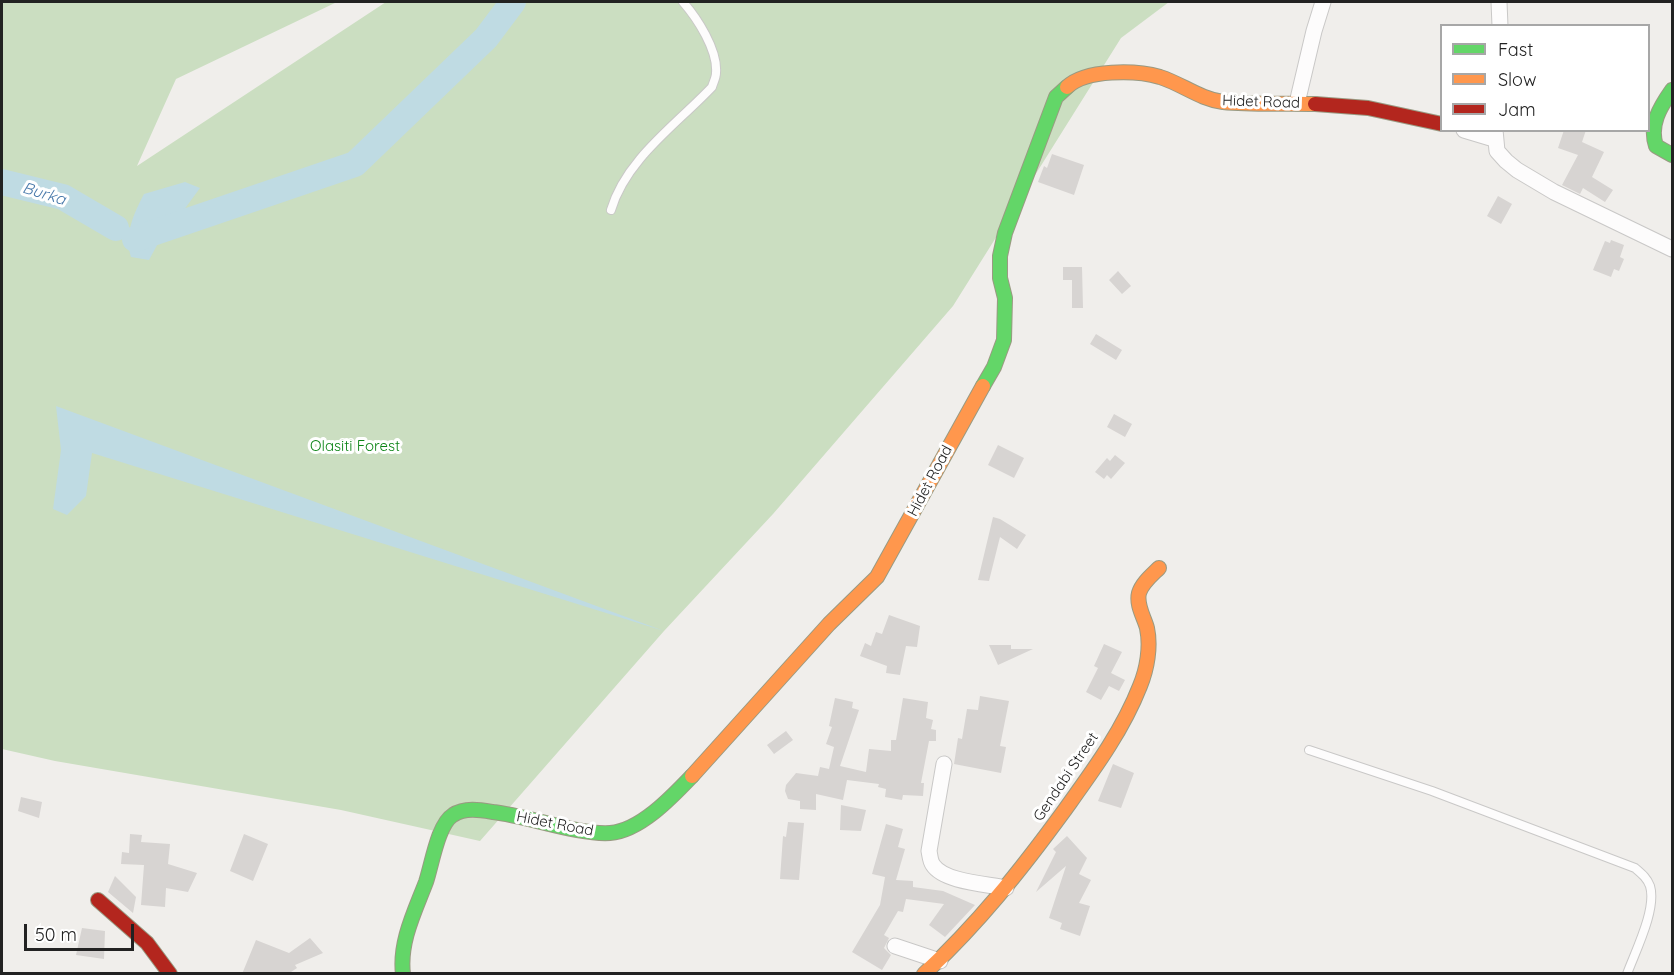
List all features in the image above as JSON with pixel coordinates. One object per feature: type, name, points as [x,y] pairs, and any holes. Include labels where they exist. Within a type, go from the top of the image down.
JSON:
[{"type":"street","points":[[1297,103],[1323,2]]},
{"type":"street","points":[[1499,2],[1500,24]]},
{"type":"street","name":"Hidet Road","points":[[403,974],[405,939],[440,839],[452,815],[459,811],[500,813],[595,832],[613,833],[628,828],[670,798],[696,772],[825,628],[878,577],[997,359],[1004,340],[1006,313],[1000,278],[1000,256],[1005,233],[1056,97],[1071,83],[1090,75],[1126,72],[1160,77],[1204,98],[1214,100],[1368,108],[1440,124]]},
{"type":"street","points":[[1672,90],[1662,106],[1653,129],[1653,136],[1656,146],[1672,154]]},
{"type":"street","points":[[1476,132],[1495,135],[1497,151],[1516,170],[1554,192],[1672,249]]},
{"type":"street","name":"Gendabi Street","points":[[924,974],[940,961],[1006,888],[1079,791],[1125,717],[1140,685],[1148,650],[1148,630],[1141,613],[1140,592],[1144,584],[1159,568]]},
{"type":"street","points":[[944,764],[929,851],[931,863],[938,871],[950,878],[1006,888]]},
{"type":"street","points":[[98,900],[145,939],[165,963],[170,974]]},
{"type":"street","points":[[895,946],[940,961]]},
{"type":"lane","points":[[611,210],[616,193],[639,162],[712,87],[716,72],[711,48],[697,17],[683,2]]},
{"type":"lane","points":[[1309,750],[1432,791],[1635,868],[1645,876],[1648,882],[1652,903],[1627,974]]},
{"type":"green space","name":"Olasiti Forest","points":[[2,2],[337,2],[176,79],[137,166],[386,2],[1169,2],[1121,38],[953,306],[773,514],[664,631],[480,841],[341,810],[55,761],[2,749]]},
{"type":"water","points":[[185,182],[200,188],[178,218],[168,225],[149,260],[131,257],[129,232],[144,194]]},
{"type":"water","points":[[56,406],[664,631],[92,453],[86,496],[67,515],[53,509],[61,450]]},
{"type":"building","points":[[1563,132],[1585,132],[1582,142],[1604,152],[1592,177],[1613,190],[1605,202],[1583,188],[1580,194],[1562,185],[1578,155],[1558,148]]},
{"type":"building","points":[[1052,154],[1084,165],[1074,195],[1038,182]]},
{"type":"building","points":[[1498,196],[1512,204],[1501,224],[1487,216]]},
{"type":"building","points":[[1611,240],[1624,245],[1620,257],[1624,259],[1619,271],[1614,269],[1611,277],[1593,270],[1605,241],[1610,243]]},
{"type":"building","points":[[1063,267],[1082,267],[1083,308],[1072,308],[1072,280],[1063,280]]},
{"type":"building","points":[[1118,271],[1131,286],[1122,294],[1109,280]]},
{"type":"building","points":[[1096,334],[1122,350],[1116,360],[1090,344]]},
{"type":"building","points":[[1114,414],[1132,424],[1125,437],[1107,427]]},
{"type":"building","points":[[998,445],[1024,458],[1014,478],[988,465]]},
{"type":"building","points":[[1115,455],[1125,463],[1111,479],[1107,475],[1104,479],[1095,472],[1107,458],[1110,461]]},
{"type":"building","points":[[993,517],[1026,535],[1017,549],[1000,537],[989,581],[978,580]]},
{"type":"building","points":[[889,615],[920,626],[917,647],[906,646],[900,675],[886,673],[887,666],[860,656],[865,643],[871,646],[876,632],[882,634]]},
{"type":"building","points":[[1104,644],[1122,652],[1111,673],[1125,680],[1119,691],[1109,686],[1101,700],[1086,692],[1098,668],[1094,666]]},
{"type":"building","points":[[989,645],[1011,645],[1011,649],[1033,649],[998,665]]},
{"type":"building","points":[[980,696],[1009,701],[1000,746],[1006,747],[1001,773],[954,764],[958,738],[962,739],[967,709],[978,710]]},
{"type":"building","points":[[835,698],[853,702],[852,708],[859,710],[840,766],[866,772],[869,749],[891,751],[891,740],[896,740],[903,698],[928,702],[926,718],[933,720],[931,729],[936,730],[936,741],[929,741],[921,783],[924,783],[923,796],[903,795],[902,800],[885,797],[886,789],[878,787],[879,784],[847,780],[843,800],[816,794],[816,810],[800,809],[800,801],[788,799],[785,791],[786,785],[796,773],[818,776],[820,767],[829,769],[834,747],[826,744],[832,727],[829,726]]},
{"type":"building","points":[[786,731],[793,740],[774,754],[767,745]]},
{"type":"building","points":[[1113,764],[1134,773],[1121,808],[1098,801]]},
{"type":"building","points":[[21,797],[42,802],[39,818],[18,811]]},
{"type":"building","points":[[841,805],[866,810],[861,831],[840,830]]},
{"type":"building","points":[[788,822],[804,823],[799,880],[780,879],[783,836],[786,837]]},
{"type":"building","points":[[886,824],[903,829],[898,847],[905,849],[896,880],[913,881],[913,887],[943,891],[975,905],[945,937],[929,925],[944,904],[906,899],[903,912],[898,911],[884,935],[889,938],[884,948],[891,955],[882,970],[852,952],[880,905],[885,877],[872,874]]},
{"type":"building","points":[[130,834],[142,835],[141,842],[170,844],[168,864],[197,873],[188,892],[166,888],[165,907],[141,905],[144,865],[121,864],[122,852],[129,853]]},
{"type":"building","points":[[244,834],[268,844],[253,881],[230,871]]},
{"type":"building","points":[[1067,836],[1087,858],[1079,874],[1091,880],[1079,903],[1090,906],[1080,936],[1060,929],[1062,923],[1049,918],[1066,866],[1036,892],[1056,852],[1053,849]]},
{"type":"building","points":[[115,876],[136,897],[133,913],[108,892]]},
{"type":"building","points":[[82,928],[105,931],[104,959],[76,955]]},
{"type":"building","points":[[310,938],[323,953],[295,965],[297,968],[288,974],[242,974],[256,940],[289,953]]},
{"type":"waterway","points":[[135,239],[355,164],[486,38],[513,2]]},
{"type":"waterway","name":"Burka","points":[[2,182],[63,197],[116,228]]},
{"type":"traffic: fast","points":[[983,386],[994,367],[1004,340],[1005,298],[1000,278],[1000,256],[1005,233],[1056,97],[1067,87]]},
{"type":"traffic: fast","points":[[1672,90],[1657,116],[1654,131],[1656,146],[1672,155]]},
{"type":"traffic: fast","points":[[403,974],[403,950],[409,927],[426,882],[439,835],[453,815],[468,810],[483,810],[583,831],[610,833],[621,831],[644,820],[692,776]]},
{"type":"traffic: slow","points":[[1067,87],[1086,77],[1125,72],[1160,77],[1207,98],[1223,102],[1315,104]]},
{"type":"traffic: slow","points":[[692,776],[829,624],[877,577],[983,386]]},
{"type":"traffic: slow","points":[[924,974],[962,936],[1015,876],[1075,796],[1115,735],[1133,703],[1148,658],[1147,628],[1139,606],[1140,589],[1159,568]]},
{"type":"traffic: jam","points":[[1315,104],[1368,108],[1440,124]]},
{"type":"traffic: jam","points":[[98,900],[147,943],[170,974]]}]
